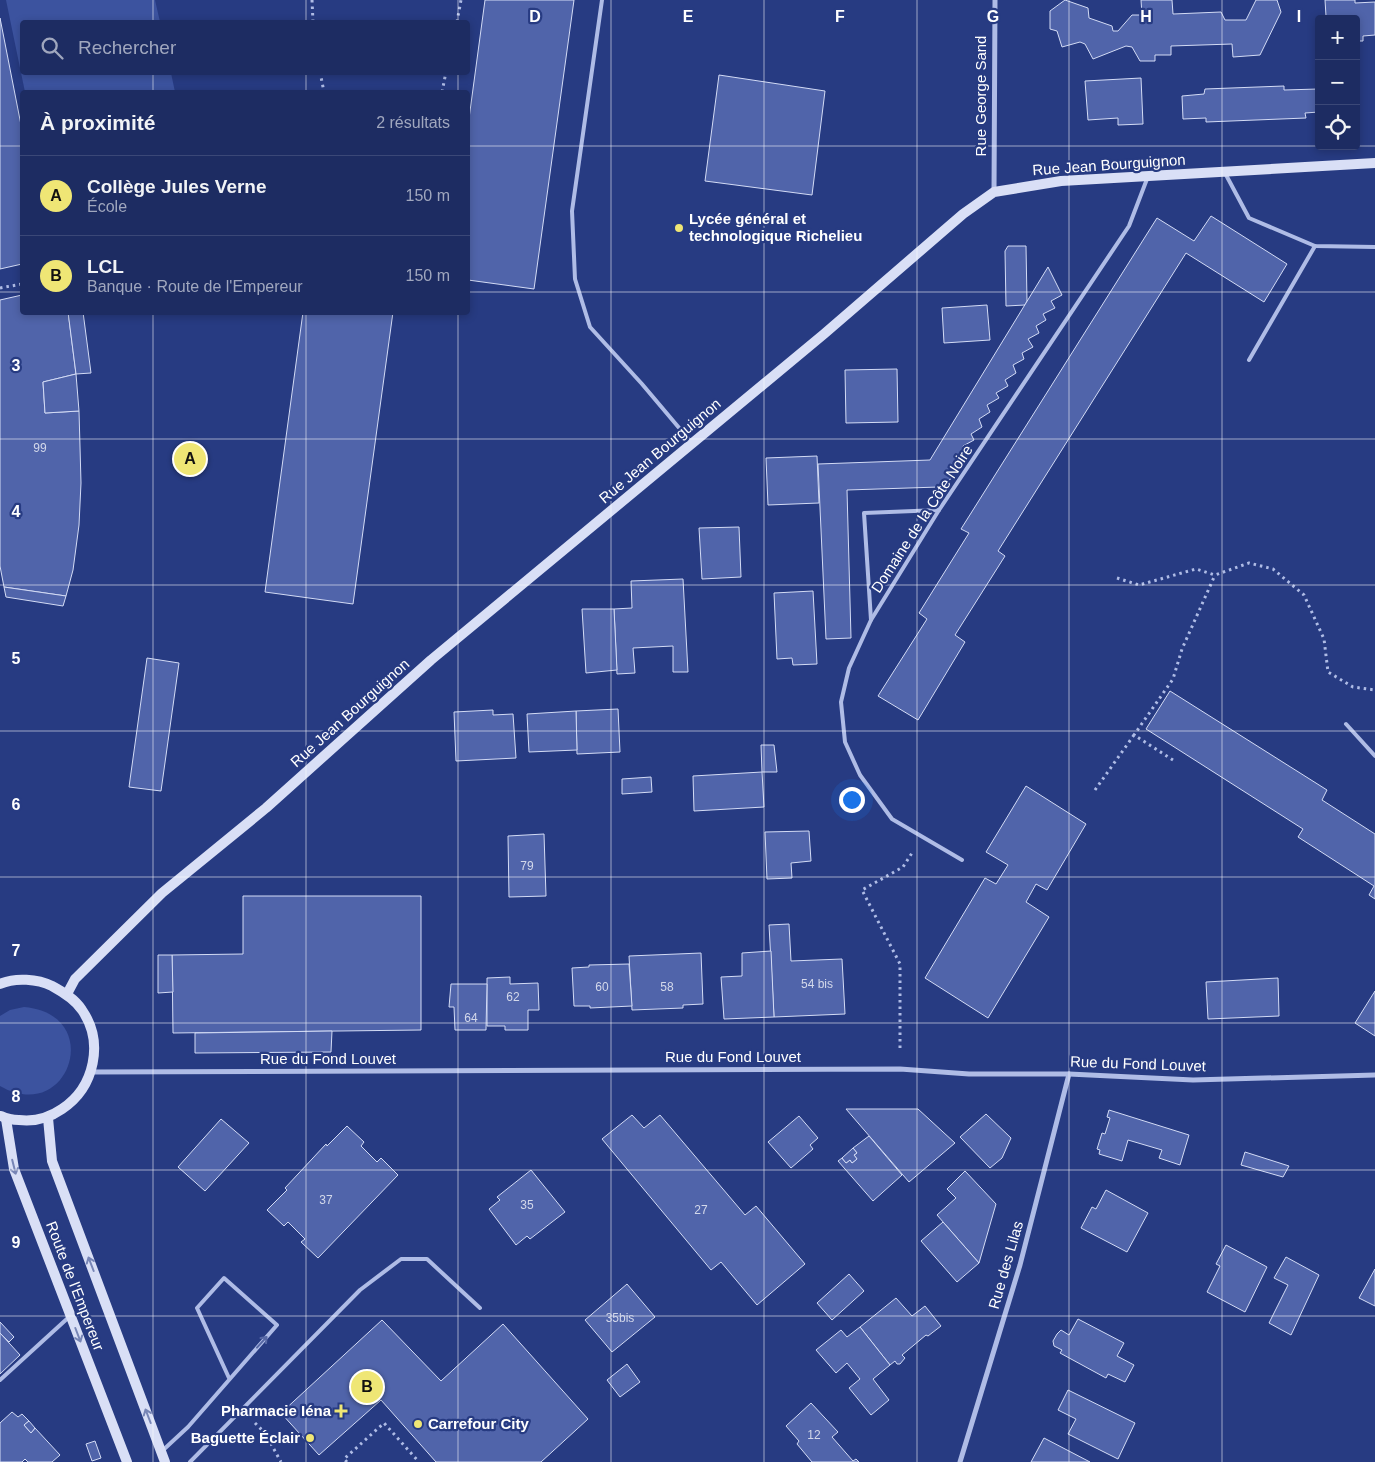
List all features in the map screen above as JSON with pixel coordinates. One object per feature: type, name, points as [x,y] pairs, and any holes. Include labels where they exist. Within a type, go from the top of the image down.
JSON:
[{"type":"street","name":"Rue George Sand","points":[[994,192],[995,0]]},
{"type":"street","name":"Rue Jean Bourguignon","points":[[66,994],[75,979],[162,893],[266,808],[431,660],[824,334],[963,214],[994,192],[1060,181],[1375,163]]},
{"type":"street","points":[[1,981],[26,980],[40,982],[66,994],[82,1010],[91,1029],[94,1051],[91,1072],[81,1092],[66,1106],[48,1118],[29,1122],[3,1117]]},
{"type":"street","name":"Rue du Fond Louvet","points":[[91,1072],[900,1069],[969,1074],[1069,1074],[1193,1080],[1375,1075]]},
{"type":"street","name":"Rue des Lilas","points":[[960,1462],[1020,1265],[1069,1074]]},
{"type":"street","name":"Route de l'Empereur","points":[[3,1117],[14,1169],[127,1462]]},
{"type":"street","name":"Route de l'Empereur","points":[[48,1118],[52,1161],[165,1462]]},
{"type":"lane","points":[[602,0],[572,211],[575,279],[590,327],[642,384],[692,444]]},
{"type":"lane","points":[[1224,172],[1249,218],[1315,246],[1375,247]]},
{"type":"lane","name":"Domaine de la Côte Noire","points":[[962,860],[892,819],[860,775],[845,742],[841,702],[848,668],[871,620],[939,510],[1129,226],[1148,176]]},
{"type":"lane","points":[[1250,360],[1315,246]]},
{"type":"lane","points":[[871,620],[864,513],[939,510]]},
{"type":"lane","points":[[1346,724],[1375,756]]},
{"type":"lane","points":[[190,1462],[360,1290],[401,1259],[427,1259],[480,1308]]},
{"type":"lane","points":[[161,1452],[188,1427],[277,1325],[224,1278],[197,1308],[229,1378]]},
{"type":"lane","points":[[0,1380],[70,1315]]},
{"type":"path","points":[[312,0],[313,20]]},
{"type":"path","points":[[457,20],[461,0]]},
{"type":"path","points":[[321,75],[324,90]]},
{"type":"path","points":[[442,90],[445,75]]},
{"type":"path","points":[[0,288],[20,284]]},
{"type":"path","points":[[1117,578],[1139,585],[1196,569],[1215,575],[1249,563],[1273,569],[1304,595],[1324,639],[1328,672],[1353,686],[1375,690]]},
{"type":"path","points":[[1095,790],[1173,679],[1182,649],[1215,575]]},
{"type":"path","points":[[1134,735],[1173,760]]},
{"type":"path","points":[[900,1069],[900,964],[862,890],[903,867],[924,837]]},
{"type":"path","points":[[347,1462],[344,1459],[384,1423],[419,1462]]},
{"type":"path","points":[[256,1424],[265,1433],[281,1462]]},
{"type":"shaded area","points":[[6,0],[155,0],[160,20],[20,20],[20,68]]},
{"type":"shaded area","points":[[21,75],[171,75],[175,90],[25,90]]},
{"type":"shaded area","points":[[24,1007],[49,1014],[65,1028],[71,1046],[69,1064],[60,1080],[44,1092],[24,1094],[0,1086],[0,1016],[10,1010]]},
{"type":"building","points":[[485,0],[574,0],[534,289],[470,280],[470,111]]},
{"type":"building","points":[[1065,0],[1088,8],[1089,18],[1112,26],[1113,31],[1118,31],[1132,15],[1142,15],[1141,0],[1172,0],[1173,14],[1221,12],[1225,20],[1246,20],[1256,0],[1277,0],[1281,12],[1260,55],[1233,57],[1232,44],[1171,46],[1171,55],[1155,55],[1155,61],[1140,61],[1132,47],[1126,46],[1093,59],[1085,44],[1080,42],[1062,47],[1057,31],[1050,29],[1050,11]]},
{"type":"building","points":[[1325,0],[1355,0],[1355,3],[1375,2],[1375,35],[1363,36],[1363,41],[1360,41],[1360,15],[1326,15]]},
{"type":"building","points":[[0,18],[20,120],[20,264],[0,269]]},
{"type":"building","points":[[719,75],[825,91],[812,195],[705,181]]},
{"type":"building","points":[[1141,78],[1143,124],[1118,125],[1118,118],[1088,120],[1085,81]]},
{"type":"building","points":[[1284,86],[1284,90],[1315,89],[1315,112],[1305,113],[1306,118],[1206,122],[1206,118],[1183,119],[1182,96],[1204,94],[1205,89]]},
{"type":"building","points":[[1211,216],[1287,264],[1264,302],[1186,253],[998,551],[1005,556],[955,635],[965,642],[918,720],[878,696],[927,619],[919,613],[969,533],[961,529],[1157,218],[1194,241]]},
{"type":"building","points":[[1008,246],[1026,246],[1027,301],[1025,305],[1006,306],[1005,251]]},
{"type":"building","points":[[1048,267],[1062,295],[1051,301],[1055,308],[1043,314],[1046,320],[1036,326],[1039,333],[1028,339],[1033,347],[1022,353],[1024,359],[1013,365],[1016,373],[1005,380],[1008,386],[996,393],[999,398],[987,405],[990,412],[979,419],[982,427],[971,434],[974,440],[963,446],[966,454],[956,459],[958,466],[949,472],[952,478],[939,487],[847,490],[851,638],[826,639],[818,464],[930,460]]},
{"type":"building","points":[[20,295],[20,315],[68,315],[76,374],[43,382],[45,413],[79,411],[81,483],[79,525],[73,570],[66,596],[4,587],[0,566],[0,300]]},
{"type":"building","points":[[987,305],[990,340],[944,343],[942,308]]},
{"type":"building","points":[[68,315],[83,315],[91,373],[76,374]]},
{"type":"building","points":[[303,315],[393,315],[353,604],[265,592]]},
{"type":"building","points":[[897,369],[898,422],[846,423],[845,370]]},
{"type":"building","points":[[76,374],[79,411],[45,413],[43,382]]},
{"type":"building","points":[[817,456],[819,503],[768,505],[766,458]]},
{"type":"building","points":[[739,527],[741,577],[702,579],[699,528]]},
{"type":"building","points":[[683,579],[688,672],[673,672],[673,646],[633,648],[635,673],[617,674],[614,609],[632,608],[631,581]]},
{"type":"building","points":[[4,587],[66,596],[63,606],[6,597]]},
{"type":"building","points":[[813,591],[817,664],[793,665],[792,658],[777,659],[774,593]]},
{"type":"building","points":[[582,609],[614,609],[617,670],[586,673]]},
{"type":"building","points":[[147,658],[179,663],[161,791],[129,787]]},
{"type":"building","points":[[1170,691],[1327,790],[1322,800],[1375,834],[1375,899],[1369,895],[1374,886],[1298,837],[1303,829],[1146,729]]},
{"type":"building","points":[[618,709],[620,752],[577,754],[576,711]]},
{"type":"building","points":[[493,710],[493,715],[513,714],[516,758],[456,761],[454,712]]},
{"type":"building","points":[[576,711],[577,750],[529,752],[527,714]]},
{"type":"building","points":[[761,745],[774,745],[777,772],[762,772]]},
{"type":"building","points":[[762,772],[764,807],[694,811],[693,776]]},
{"type":"building","points":[[651,777],[652,792],[622,794],[622,779]]},
{"type":"building","points":[[1026,786],[1086,824],[1047,890],[1036,884],[1026,902],[1049,917],[988,1018],[925,978],[985,878],[996,884],[1008,865],[986,852]]},
{"type":"building","points":[[809,831],[811,861],[791,863],[792,878],[767,879],[765,832]]},
{"type":"building","points":[[544,834],[546,896],[509,897],[508,836]]},
{"type":"building","points":[[243,896],[421,896],[421,1030],[173,1033],[172,955],[243,954]]},
{"type":"building","points":[[789,924],[791,961],[842,959],[845,1014],[774,1017],[769,925]]},
{"type":"building","points":[[771,951],[774,1017],[724,1019],[721,977],[742,976],[742,953]]},
{"type":"building","points":[[701,953],[703,1004],[683,1005],[683,1008],[632,1010],[629,956]]},
{"type":"building","points":[[158,955],[172,955],[173,992],[158,993]]},
{"type":"building","points":[[629,964],[632,1006],[590,1008],[590,1006],[574,1006],[572,968],[589,967],[589,965]]},
{"type":"building","points":[[510,977],[510,984],[538,983],[539,1010],[528,1010],[528,1030],[505,1030],[505,1026],[487,1026],[487,978]]},
{"type":"building","points":[[1278,978],[1279,1016],[1208,1019],[1206,982]]},
{"type":"building","points":[[451,984],[487,984],[486,1030],[455,1030],[454,1007],[449,1007]]},
{"type":"building","points":[[1375,991],[1375,1036],[1355,1023]]},
{"type":"building","points":[[332,1031],[331,1052],[195,1053],[195,1033]]},
{"type":"building","points":[[846,1109],[918,1109],[955,1143],[909,1182]]},
{"type":"building","points":[[1109,1110],[1189,1135],[1180,1165],[1159,1158],[1162,1150],[1128,1140],[1122,1161],[1099,1154],[1100,1150],[1097,1149],[1102,1133],[1105,1134],[1110,1118],[1107,1117]]},
{"type":"building","points":[[986,1114],[1011,1138],[1002,1158],[990,1168],[960,1137]]},
{"type":"building","points":[[632,1115],[644,1128],[660,1115],[745,1215],[756,1206],[805,1264],[757,1305],[721,1262],[711,1270],[602,1139]]},
{"type":"building","points":[[799,1116],[818,1138],[810,1145],[813,1149],[791,1168],[768,1142]]},
{"type":"building","points":[[221,1119],[249,1143],[205,1191],[178,1167]]},
{"type":"building","points":[[347,1126],[364,1142],[361,1146],[377,1162],[381,1158],[398,1175],[318,1258],[301,1242],[305,1239],[288,1222],[284,1226],[267,1210],[287,1190],[285,1188],[326,1144],[327,1146]]},
{"type":"building","points":[[869,1136],[902,1175],[873,1201],[838,1161],[842,1158],[846,1163],[850,1160],[852,1163],[857,1159],[854,1155],[857,1153],[853,1148]]},
{"type":"building","points":[[853,1148],[857,1153],[854,1155],[857,1159],[852,1163],[850,1160],[846,1163],[842,1158]]},
{"type":"building","points":[[1245,1152],[1289,1166],[1283,1177],[1241,1165]]},
{"type":"building","points":[[531,1170],[565,1212],[530,1239],[527,1236],[516,1245],[489,1209],[500,1200],[497,1197]]},
{"type":"building","points":[[965,1171],[996,1204],[979,1263],[937,1215],[956,1198],[947,1189]]},
{"type":"building","points":[[1106,1190],[1148,1213],[1127,1252],[1081,1228],[1092,1207],[1096,1209]]},
{"type":"building","points":[[943,1222],[979,1263],[957,1282],[921,1241]]},
{"type":"building","points":[[1226,1245],[1267,1267],[1245,1312],[1207,1292],[1220,1266],[1216,1264]]},
{"type":"building","points":[[1286,1257],[1319,1275],[1291,1335],[1269,1323],[1288,1285],[1274,1278]]},
{"type":"building","points":[[1375,1269],[1375,1306],[1359,1298]]},
{"type":"building","points":[[849,1274],[864,1291],[832,1320],[817,1303]]},
{"type":"building","points":[[627,1284],[655,1317],[612,1352],[585,1320]]},
{"type":"building","points":[[896,1298],[912,1316],[925,1306],[941,1326],[928,1336],[926,1335],[902,1355],[905,1358],[900,1364],[897,1364],[895,1361],[890,1365],[860,1327]]},
{"type":"building","points":[[1078,1319],[1124,1343],[1117,1356],[1134,1365],[1125,1382],[1108,1374],[1106,1378],[1060,1353],[1062,1350],[1054,1346],[1053,1341],[1057,1334],[1061,1330],[1069,1335]]},
{"type":"building","points":[[382,1320],[441,1381],[503,1324],[588,1419],[541,1462],[436,1462],[381,1400],[319,1455],[281,1413]]},
{"type":"building","points":[[0,1322],[14,1337],[9,1342],[0,1333]]},
{"type":"building","points":[[860,1327],[890,1365],[873,1379],[889,1400],[871,1415],[849,1388],[860,1379],[847,1363],[836,1373],[816,1350],[841,1330],[847,1337]]},
{"type":"building","points":[[0,1333],[20,1355],[0,1374]]},
{"type":"building","points":[[627,1364],[640,1382],[620,1397],[607,1380]]},
{"type":"building","points":[[1068,1390],[1135,1423],[1118,1459],[1068,1434],[1076,1419],[1058,1410]]},
{"type":"building","points":[[811,1403],[838,1432],[832,1437],[853,1461],[856,1459],[859,1462],[812,1462],[797,1444],[799,1441],[786,1426]]},
{"type":"building","points":[[12,1412],[18,1417],[22,1414],[29,1421],[24,1425],[31,1433],[35,1428],[60,1455],[52,1462],[28,1462],[25,1459],[22,1462],[0,1462],[0,1423]]},
{"type":"building","points":[[29,1421],[35,1428],[31,1433],[24,1425]]},
{"type":"building","points":[[1044,1438],[1090,1462],[1031,1462]]},
{"type":"building","points":[[95,1441],[101,1458],[92,1461],[86,1444]]},
{"type":"place","name":"Lycée général et technologique Richelieu","points":[[679,228]]},
{"type":"place","name":"Collège Jules Verne","points":[[190,459]]},
{"type":"place","name":"LCL","points":[[367,1387]]},
{"type":"place","name":"Pharmacie Iéna","points":[[341,1411]]},
{"type":"place","name":"Carrefour City","points":[[418,1424]]},
{"type":"place","name":"Baguette Éclair","points":[[310,1438]]}]
